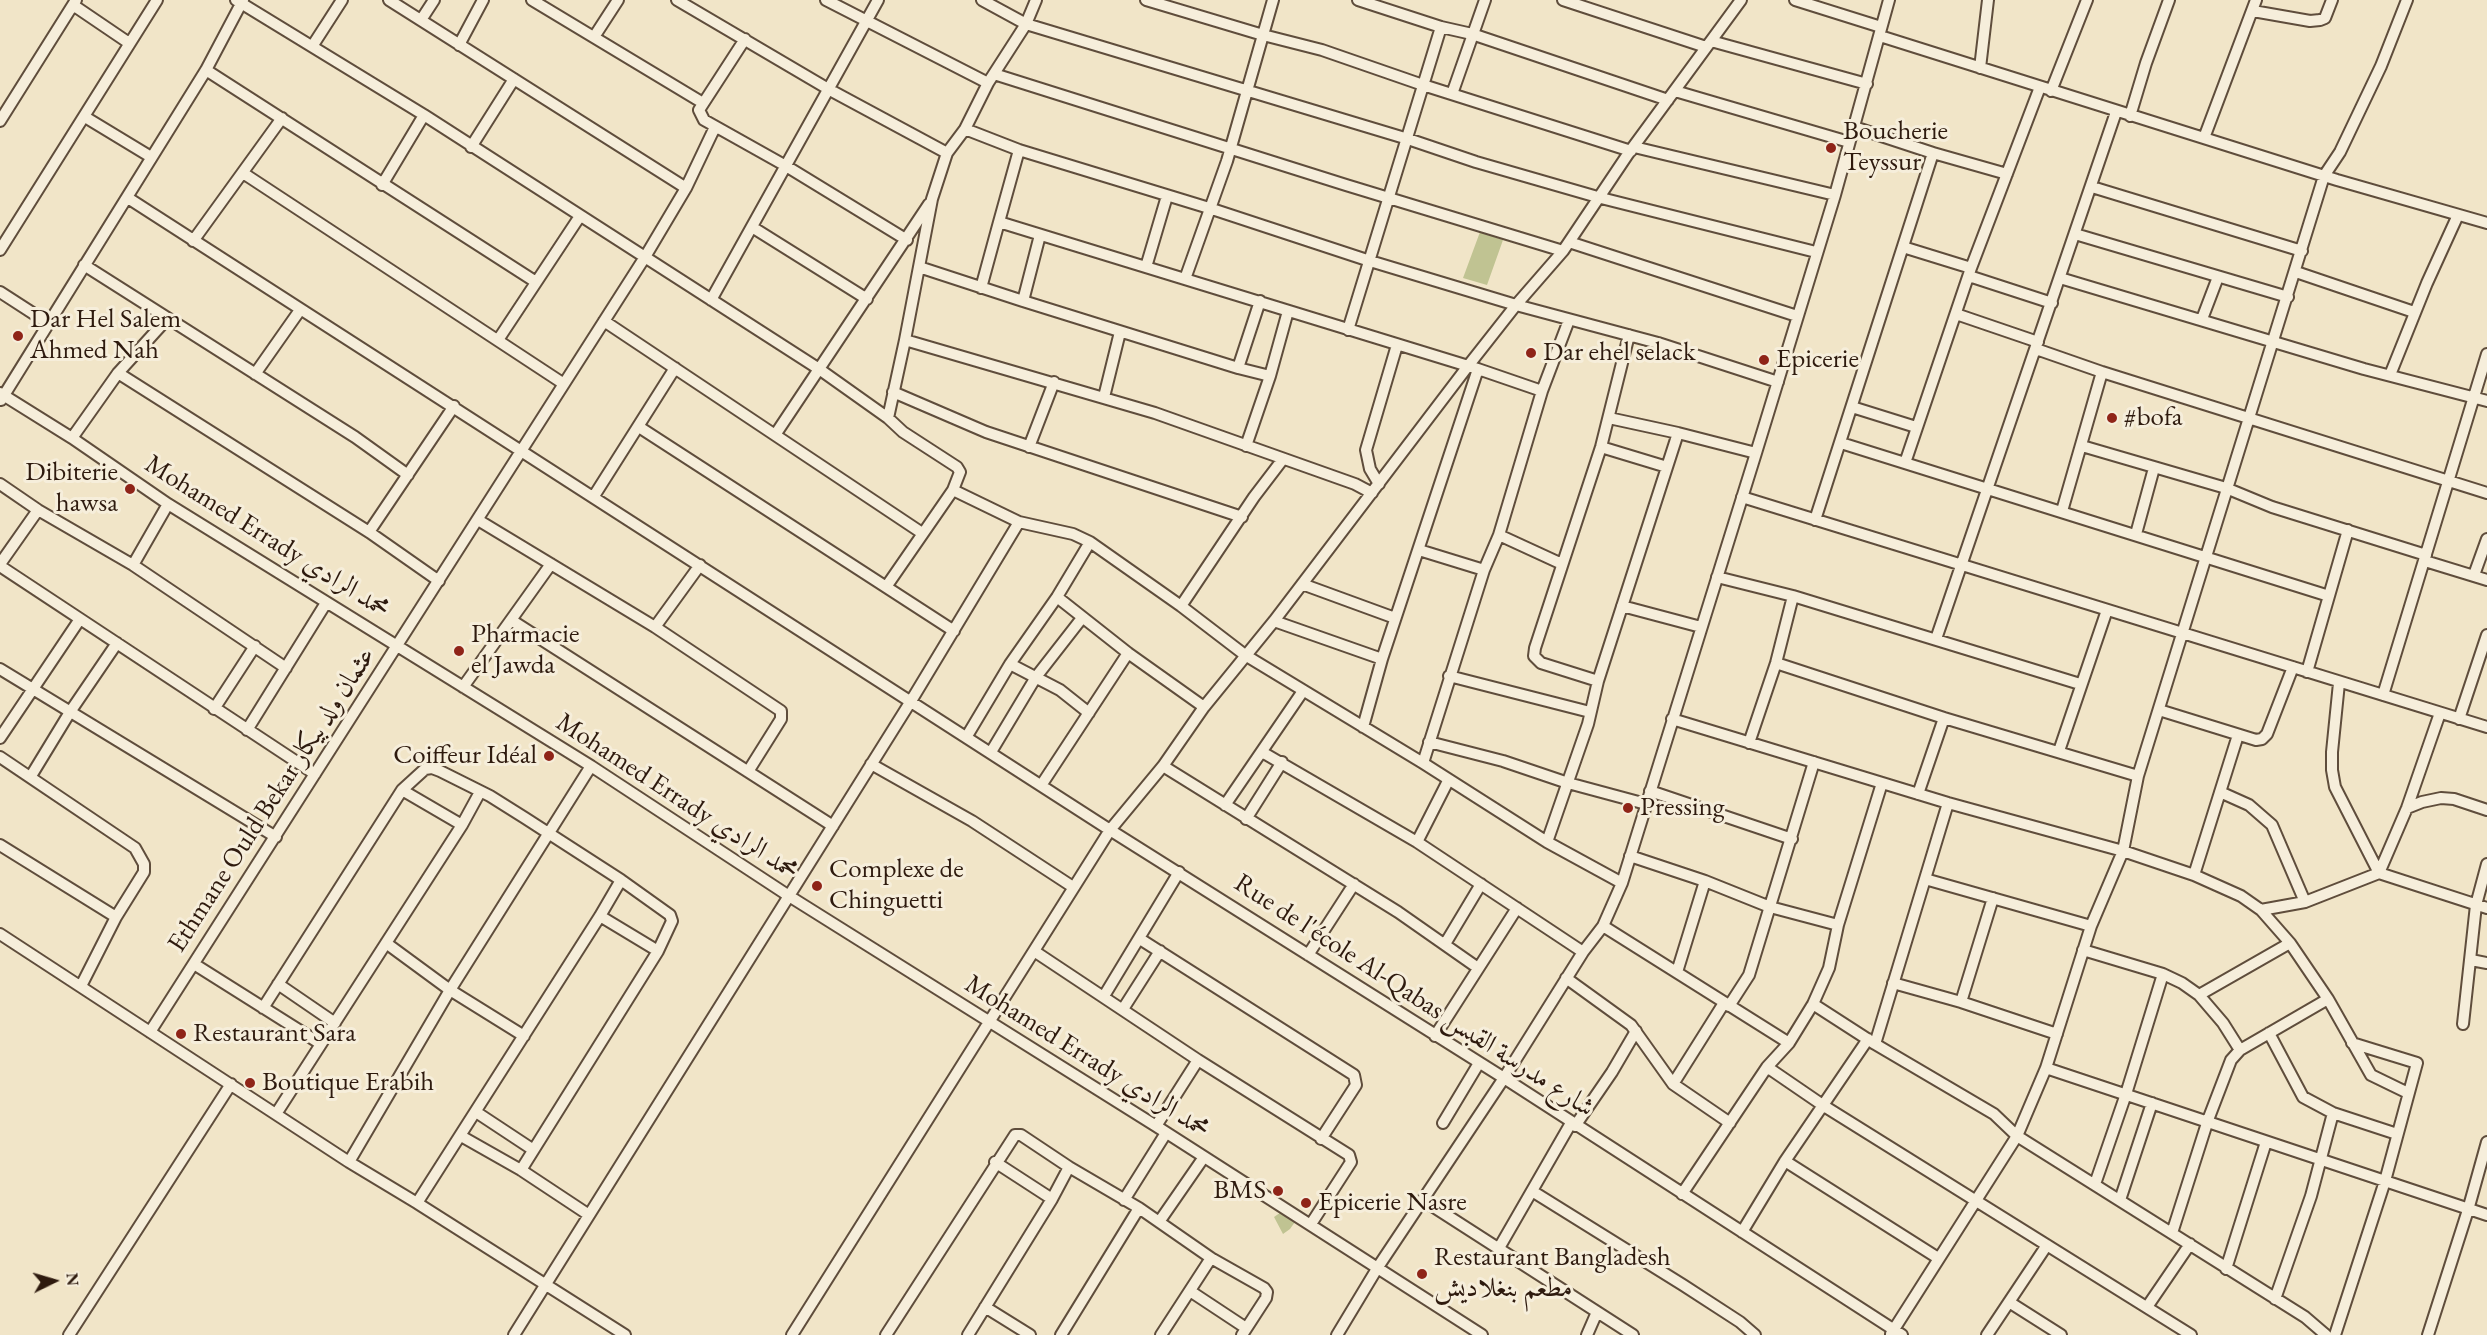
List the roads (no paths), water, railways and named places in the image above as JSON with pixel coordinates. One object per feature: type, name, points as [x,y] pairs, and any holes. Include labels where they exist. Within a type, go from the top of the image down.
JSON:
[{"type":"street","points":[[0,250],[157,0]]},
{"type":"street","points":[[313,45],[342,0]]},
{"type":"street","points":[[389,0],[686,188]]},
{"type":"street","points":[[421,20],[434,0]]},
{"type":"street","points":[[459,45],[483,0]]},
{"type":"street","points":[[532,0],[703,103]]},
{"type":"street","points":[[594,37],[618,0]]},
{"type":"street","points":[[677,0],[830,90],[947,153]]},
{"type":"street","points":[[826,0],[991,78],[1230,148],[1389,198],[1566,247],[1797,316]]},
{"type":"street","points":[[711,300],[830,90],[878,0]]},
{"type":"street","points":[[982,0],[1026,24],[1408,138],[1476,162],[1601,198],[1816,252]]},
{"type":"street","points":[[888,418],[932,199],[947,153],[965,129],[991,78],[1026,24],[1036,0]]},
{"type":"street","points":[[1146,0],[1322,50],[1423,85],[1632,149],[1835,195]]},
{"type":"street","points":[[1185,279],[1248,91],[1273,0]]},
{"type":"street","points":[[1358,0],[1671,95],[1850,142]]},
{"type":"street","points":[[1452,94],[1485,0]]},
{"type":"street","points":[[1563,0],[1709,44],[1867,84]]},
{"type":"street","points":[[792,1335],[1110,830],[1163,766],[1204,707],[1473,367],[1516,305],[1566,247],[1632,149],[1742,0]]},
{"type":"street","points":[[1795,0],[1980,68],[2130,117],[2487,223]]},
{"type":"street","points":[[1336,1335],[1378,1267],[1504,1078],[1582,952],[1603,926],[1622,883],[1835,195],[1890,0]]},
{"type":"street","points":[[1980,68],[1988,0]]},
{"type":"street","points":[[1905,463],[1970,272],[2007,174],[2087,0]]},
{"type":"street","points":[[2130,117],[2146,63],[2169,0]]},
{"type":"street","points":[[2204,138],[2256,0]]},
{"type":"street","points":[[2253,11],[2310,21],[2320,20],[2325,18],[2332,0]]},
{"type":"street","points":[[1895,1333],[1938,1258],[2017,1136],[2046,1068],[2091,926],[2123,851],[2138,776],[2324,176],[2340,152],[2381,66],[2407,0]]},
{"type":"street","points":[[1,396],[128,198],[206,70],[240,1],[424,115],[819,369],[888,418],[903,432],[960,470],[953,490],[886,587]]},
{"type":"street","points":[[0,121],[3,109],[74,2],[129,43]]},
{"type":"street","points":[[1347,330],[1442,27]]},
{"type":"street","points":[[745,39],[699,110],[704,120],[786,166],[907,240]]},
{"type":"street","points":[[206,70],[536,282]]},
{"type":"street","points":[[471,147],[514,79]]},
{"type":"street","points":[[1936,639],[2116,112]]},
{"type":"street","points":[[382,184],[424,115]]},
{"type":"street","points":[[85,117],[151,157]]},
{"type":"street","points":[[193,241],[282,118]]},
{"type":"street","points":[[1854,127],[2007,174]]},
{"type":"street","name":"Ethmane Ould Bekar عثمان ولد بيكار","points":[[150,1032],[645,257],[686,188],[715,128]]},
{"type":"street","points":[[965,129],[1019,150],[1209,208],[1370,261],[1516,305],[1629,335],[1778,382]]},
{"type":"street","points":[[981,288],[1019,150]]},
{"type":"street","points":[[1815,520],[1933,153]]},
{"type":"street","points":[[243,173],[564,384]]},
{"type":"street","points":[[2092,187],[2302,251]]},
{"type":"street","points":[[1146,267],[1167,196]]},
{"type":"street","name":"Rue de l'école Al-Qabas شارع مدرسة القبس","points":[[128,198],[1042,784],[1110,830],[1504,1078],[1895,1333]]},
{"type":"street","points":[[775,435],[907,240],[932,199]]},
{"type":"street","points":[[2390,375],[2458,215]]},
{"type":"street","points":[[498,340],[580,216]]},
{"type":"street","points":[[999,222],[1542,390]]},
{"type":"street","points":[[752,227],[867,299]]},
{"type":"street","points":[[2075,234],[2288,297]]},
{"type":"street","points":[[1023,302],[1040,235]]},
{"type":"street","points":[[1903,247],[2052,303]]},
{"type":"street","points":[[84,265],[355,437],[408,475]]},
{"type":"street","points":[[919,267],[1120,332],[1238,368],[1270,375]]},
{"type":"street","points":[[2296,272],[2415,312]]},
{"type":"street","points":[[2202,320],[2218,277]]},
{"type":"street","points":[[2060,278],[2390,375],[2487,401]]},
{"type":"street","points":[[0,292],[48,323]]},
{"type":"street","points":[[1238,368],[1260,301]]},
{"type":"street","points":[[255,374],[300,310]]},
{"type":"street","points":[[1245,446],[1270,375],[1288,311]]},
{"type":"street","points":[[1956,314],[2103,372],[2487,493]]},
{"type":"street","points":[[72,438],[118,373],[167,319]]},
{"type":"street","points":[[1423,763],[1484,570],[1499,535],[1542,390],[1569,320]]},
{"type":"street","points":[[604,321],[922,533]]},
{"type":"street","points":[[1104,397],[1120,332]]},
{"type":"street","points":[[1598,681],[1540,663],[1534,656],[1601,447],[1629,335]]},
{"type":"street","points":[[905,340],[1104,397],[1354,484],[1376,488]]},
{"type":"street","points":[[1376,488],[1366,450],[1397,345]]},
{"type":"street","points":[[2382,695],[2487,354]]},
{"type":"street","points":[[1363,727],[1382,659],[1419,550],[1473,367]]},
{"type":"street","points":[[594,496],[675,368]]},
{"type":"street","points":[[2062,512],[2103,372]]},
{"type":"street","points":[[118,373],[369,532],[439,581]]},
{"type":"street","points":[[1029,447],[1054,382]]},
{"type":"street","points":[[892,393],[986,432],[1242,517]]},
{"type":"street","name":"Mohamed Errady محمد الرادي","points":[[1,396],[72,438],[168,504],[591,766],[789,896],[1311,1224],[1482,1335]]},
{"type":"street","points":[[369,532],[454,406]]},
{"type":"street","points":[[1852,406],[1916,428]]},
{"type":"street","points":[[1609,418],[1756,453]]},
{"type":"street","points":[[639,427],[954,631]]},
{"type":"street","points":[[1547,842],[1568,783],[1598,681],[1678,433]]},
{"type":"street","points":[[1841,443],[2329,596]]},
{"type":"street","points":[[2082,446],[2226,488],[2272,507],[2487,580]]},
{"type":"street","points":[[1601,447],[1667,467]]},
{"type":"street","points":[[1181,606],[1283,459]]},
{"type":"street","points":[[2136,534],[2154,468]]},
{"type":"street","points":[[0,484],[38,510],[133,565],[286,668]]},
{"type":"street","points":[[953,490],[1020,522],[1073,534],[1090,542],[1181,606],[1245,655],[1423,763],[1547,842],[1622,883]]},
{"type":"street","points":[[1742,497],[2487,728]]},
{"type":"street","points":[[133,565],[168,504]]},
{"type":"street","points":[[38,510],[0,565],[315,774]]},
{"type":"street","points":[[478,520],[655,627],[781,711],[781,719],[749,770]]},
{"type":"street","points":[[514,1335],[911,701],[1020,522]]},
{"type":"street","points":[[2307,672],[2348,531]]},
{"type":"street","points":[[1499,535],[1562,564]]},
{"type":"street","points":[[2474,575],[2487,539]]},
{"type":"street","points":[[967,736],[1010,664],[1057,597],[1090,542]]},
{"type":"street","points":[[1419,550],[1484,570]]},
{"type":"street","points":[[463,687],[551,564]]},
{"type":"street","points":[[655,627],[700,565]]},
{"type":"street","points":[[1718,577],[1793,596],[2080,684]]},
{"type":"street","points":[[1302,584],[1395,618]]},
{"type":"street","points":[[1749,743],[1776,663],[1793,596]]},
{"type":"street","points":[[1057,597],[1128,653],[1204,707]]},
{"type":"street","points":[[247,730],[326,603]]},
{"type":"street","points":[[1622,606],[1701,627]]},
{"type":"street","points":[[2059,751],[2107,610]]},
{"type":"street","points":[[991,752],[1036,678],[1082,618]]},
{"type":"street","points":[[0,738],[80,619]]},
{"type":"street","points":[[511,620],[749,770],[832,826]]},
{"type":"street","points":[[1274,621],[1382,659]]},
{"type":"street","points":[[2459,719],[2487,635]]},
{"type":"street","points":[[31,776],[70,712],[117,643]]},
{"type":"street","points":[[214,709],[255,646]]},
{"type":"street","points":[[1042,784],[1128,653]]},
{"type":"street","points":[[1776,663],[1944,718],[2138,776]]},
{"type":"street","points":[[1010,664],[1060,690],[1089,713]]},
{"type":"street","points":[[2159,710],[2259,740],[2267,734],[2293,668]]},
{"type":"street","points":[[0,669],[276,837]]},
{"type":"street","points":[[1449,676],[1590,712]]},
{"type":"street","points":[[2339,683],[2332,752],[2335,787],[2379,873]]},
{"type":"street","points":[[1225,805],[1303,691]]},
{"type":"street","points":[[2379,873],[2407,808],[2440,714]]},
{"type":"street","points":[[1918,794],[1944,718]]},
{"type":"street","points":[[1672,719],[1948,803],[2123,851],[2194,875],[2241,896],[2261,910],[2290,943],[2328,999],[2368,1071],[2375,1079],[2408,1092]]},
{"type":"street","points":[[2194,875],[2238,735]]},
{"type":"street","points":[[1430,742],[1503,761],[1568,783],[1646,804]]},
{"type":"street","points":[[1262,752],[1417,842],[1582,952]]},
{"type":"street","points":[[0,757],[135,848],[144,864],[144,872],[116,917],[81,986]]},
{"type":"street","points":[[1246,819],[1282,762]]},
{"type":"street","points":[[1673,1084],[1749,975],[1814,762]]},
{"type":"street","points":[[871,764],[972,821],[1072,887]]},
{"type":"street","points":[[349,1162],[450,990],[591,766]]},
{"type":"street","points":[[1163,766],[1354,884],[1478,968]]},
{"type":"street","points":[[263,1008],[402,790],[425,769],[432,768],[490,796],[621,880],[672,917],[658,951],[532,1149],[521,1170]]},
{"type":"street","points":[[1417,842],[1448,781]]},
{"type":"street","points":[[1682,1194],[1767,1067],[1789,1043],[1813,1004],[1829,968],[1838,925],[1882,783]]},
{"type":"street","points":[[402,790],[462,825]]},
{"type":"street","points":[[1650,791],[1792,839]]},
{"type":"street","points":[[276,1114],[462,825],[480,792]]},
{"type":"street","points":[[2220,792],[2249,805],[2272,825],[2305,902]]},
{"type":"street","points":[[2407,808],[2441,798],[2454,799],[2487,810]]},
{"type":"street","points":[[1742,1232],[1785,1161],[1871,1042],[1893,983],[1948,803]]},
{"type":"street","points":[[0,845],[116,917]]},
{"type":"street","points":[[1630,856],[1705,881],[1770,907],[1838,925]]},
{"type":"street","points":[[2463,1024],[2487,864]]},
{"type":"street","points":[[1104,996],[1179,872]]},
{"type":"street","points":[[2261,910],[2305,902],[2379,873],[2482,906]]},
{"type":"street","points":[[1925,879],[2091,926]]},
{"type":"street","points":[[417,1203],[621,880]]},
{"type":"street","points":[[1677,972],[1705,881]]},
{"type":"street","points":[[1308,955],[1354,884]]},
{"type":"street","points":[[1445,944],[1481,884]]},
{"type":"street","points":[[1961,1002],[1993,898]]},
{"type":"street","points":[[1435,1036],[1517,908]]},
{"type":"street","points":[[600,916],[658,951]]},
{"type":"street","points":[[1603,926],[1789,1043]]},
{"type":"street","points":[[0,934],[349,1162],[625,1335]]},
{"type":"street","points":[[1140,939],[1354,1075],[1356,1085],[1321,1139]]},
{"type":"street","points":[[386,943],[450,990],[524,1036]]},
{"type":"street","points":[[2199,995],[2290,943]]},
{"type":"street","points":[[2083,950],[2163,974],[2182,983],[2199,995],[2217,1016],[2240,1050]]},
{"type":"street","points":[[1034,951],[1198,1060],[1349,1155],[1352,1158],[1311,1224]]},
{"type":"street","points":[[1123,1009],[1160,951]]},
{"type":"street","points":[[2471,960],[2487,963]]},
{"type":"street","points":[[194,964],[321,1044]]},
{"type":"street","points":[[2095,1184],[2163,974]]},
{"type":"street","points":[[1566,978],[1631,1025],[1673,1084],[1730,1123]]},
{"type":"street","points":[[1893,983],[1961,1002],[2057,1034]]},
{"type":"street","points":[[278,984],[335,1023]]},
{"type":"street","points":[[2172,1233],[2208,1120],[2231,1060],[2240,1050],[2328,999]]},
{"type":"street","points":[[1813,1004],[1871,1042],[1994,1113],[2017,1136],[2305,1317],[2326,1335]]},
{"type":"street","points":[[1499,1248],[1573,1124],[1612,1072],[1636,1031]]},
{"type":"street","points":[[2268,1033],[2301,1095],[2333,1113],[2397,1134]]},
{"type":"street","points":[[2335,1335],[2385,1181],[2417,1063],[2352,1043]]},
{"type":"street","points":[[1156,1126],[1198,1060]]},
{"type":"street","points":[[1443,1123],[1479,1063]]},
{"type":"street","points":[[1767,1067],[1824,1106],[2191,1335]]},
{"type":"street","points":[[2046,1068],[2208,1120],[2320,1161],[2487,1215]]},
{"type":"street","points":[[69,1335],[231,1084]]},
{"type":"street","points":[[2120,1200],[2152,1103]]},
{"type":"street","points":[[476,1112],[532,1149]]},
{"type":"street","points":[[2275,1299],[2311,1196],[2333,1113]]},
{"type":"street","points":[[1124,1200],[1166,1133]]},
{"type":"street","points":[[886,1335],[995,1162],[1015,1135],[1021,1135],[1069,1167],[1139,1208],[1211,1258],[1264,1288],[1267,1292],[1266,1298],[1244,1331],[1190,1291]]},
{"type":"street","points":[[461,1136],[521,1170],[589,1215]]},
{"type":"street","points":[[2226,1269],[2266,1142]]},
{"type":"street","points":[[2428,1335],[2487,1142]]},
{"type":"street","points":[[1159,1222],[1204,1157]]},
{"type":"street","points":[[1785,1161],[1938,1258]]},
{"type":"street","points":[[995,1162],[1052,1199]]},
{"type":"street","points":[[968,1335],[1052,1199],[1069,1167]]},
{"type":"street","points":[[1532,1191],[1683,1285],[1740,1322],[1755,1335]]},
{"type":"street","points":[[1423,1200],[1633,1335]]},
{"type":"street","points":[[1060,1335],[1139,1208]]},
{"type":"street","points":[[2147,1307],[2190,1244]]},
{"type":"street","points":[[1986,1335],[2047,1245]]},
{"type":"street","points":[[1161,1335],[1211,1258]]},
{"type":"street","points":[[2009,1302],[2061,1335]]},
{"type":"street","points":[[986,1307],[1030,1335]]},
{"type":"street","points":[[1587,1335],[1597,1312]]},
{"type":"place","name":"Boucherie Teyssur","points":[[1831,148]]},
{"type":"place","name":"Dar Hel Salem Ahmed Nah","points":[[18,336]]},
{"type":"place","name":"Dar ehel selack","points":[[1531,353]]},
{"type":"place","name":"Epicerie","points":[[1764,360]]},
{"type":"place","name":"#bofa","points":[[2112,418]]},
{"type":"place","name":"Dibiterie hawsa","points":[[130,489]]},
{"type":"place","name":"Pharmacie el Jawda","points":[[459,651]]},
{"type":"place","name":"Coiffeur Idéal","points":[[549,756]]},
{"type":"place","name":"Pressing","points":[[1628,808]]},
{"type":"place","name":"Complexe de Chinguetti","points":[[817,886]]},
{"type":"place","name":"Restaurant Sara","points":[[181,1034]]},
{"type":"place","name":"Boutique Erabih","points":[[250,1083]]},
{"type":"place","name":"BMS","points":[[1278,1191]]},
{"type":"place","name":"Epicerie Nasre","points":[[1306,1203]]},
{"type":"place","name":"Restaurant Bangladesh مطعم بنغلاديش","points":[[1422,1274]]}]
